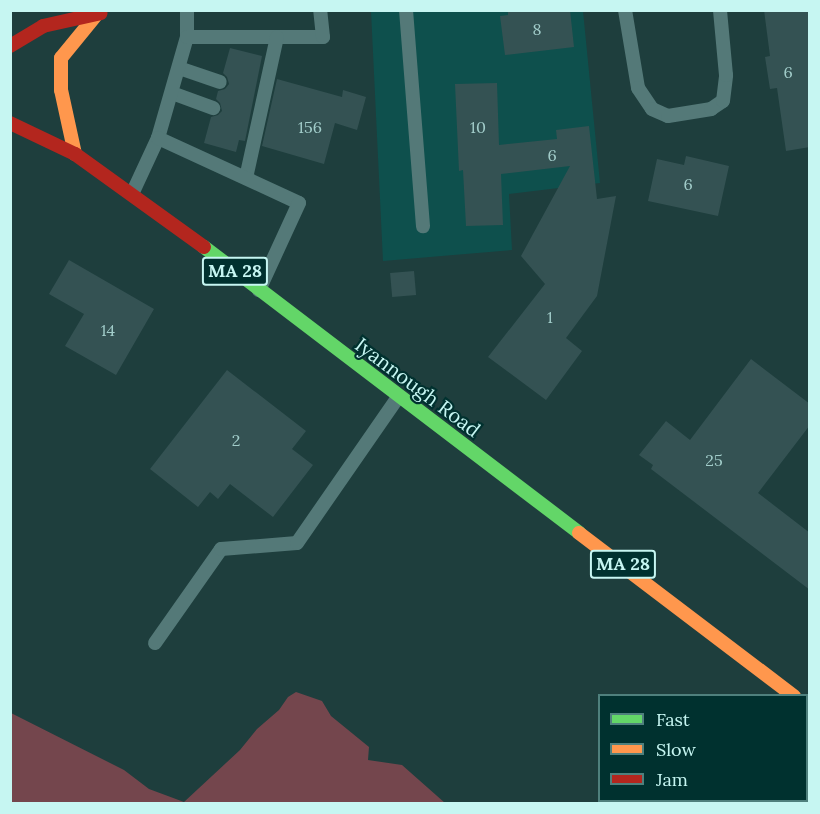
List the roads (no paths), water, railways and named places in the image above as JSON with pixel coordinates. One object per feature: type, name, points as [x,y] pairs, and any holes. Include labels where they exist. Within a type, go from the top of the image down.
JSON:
[{"type":"main road","points":[[10,45],[43,26],[102,12]]},
{"type":"main road","points":[[75,154],[61,90],[61,58],[102,12]]},
{"type":"main road","name":"Iyannough Road","points":[[10,123],[75,154],[132,194],[398,397],[582,532],[791,694]]},
{"type":"lane","points":[[132,194],[158,138],[172,93],[187,37],[187,10]]},
{"type":"lane","points":[[187,37],[323,37],[320,10]]},
{"type":"lane","points":[[406,10],[423,226]]},
{"type":"lane","points":[[625,10],[638,87],[652,109],[668,116],[711,109],[723,101],[726,75],[720,10]]},
{"type":"lane","points":[[246,178],[251,122],[277,38]]},
{"type":"lane","points":[[179,68],[220,82]]},
{"type":"lane","points":[[172,93],[213,108]]},
{"type":"lane","points":[[158,138],[299,203],[259,290]]},
{"type":"lane","points":[[155,643],[221,549],[297,543],[398,397]]}]
